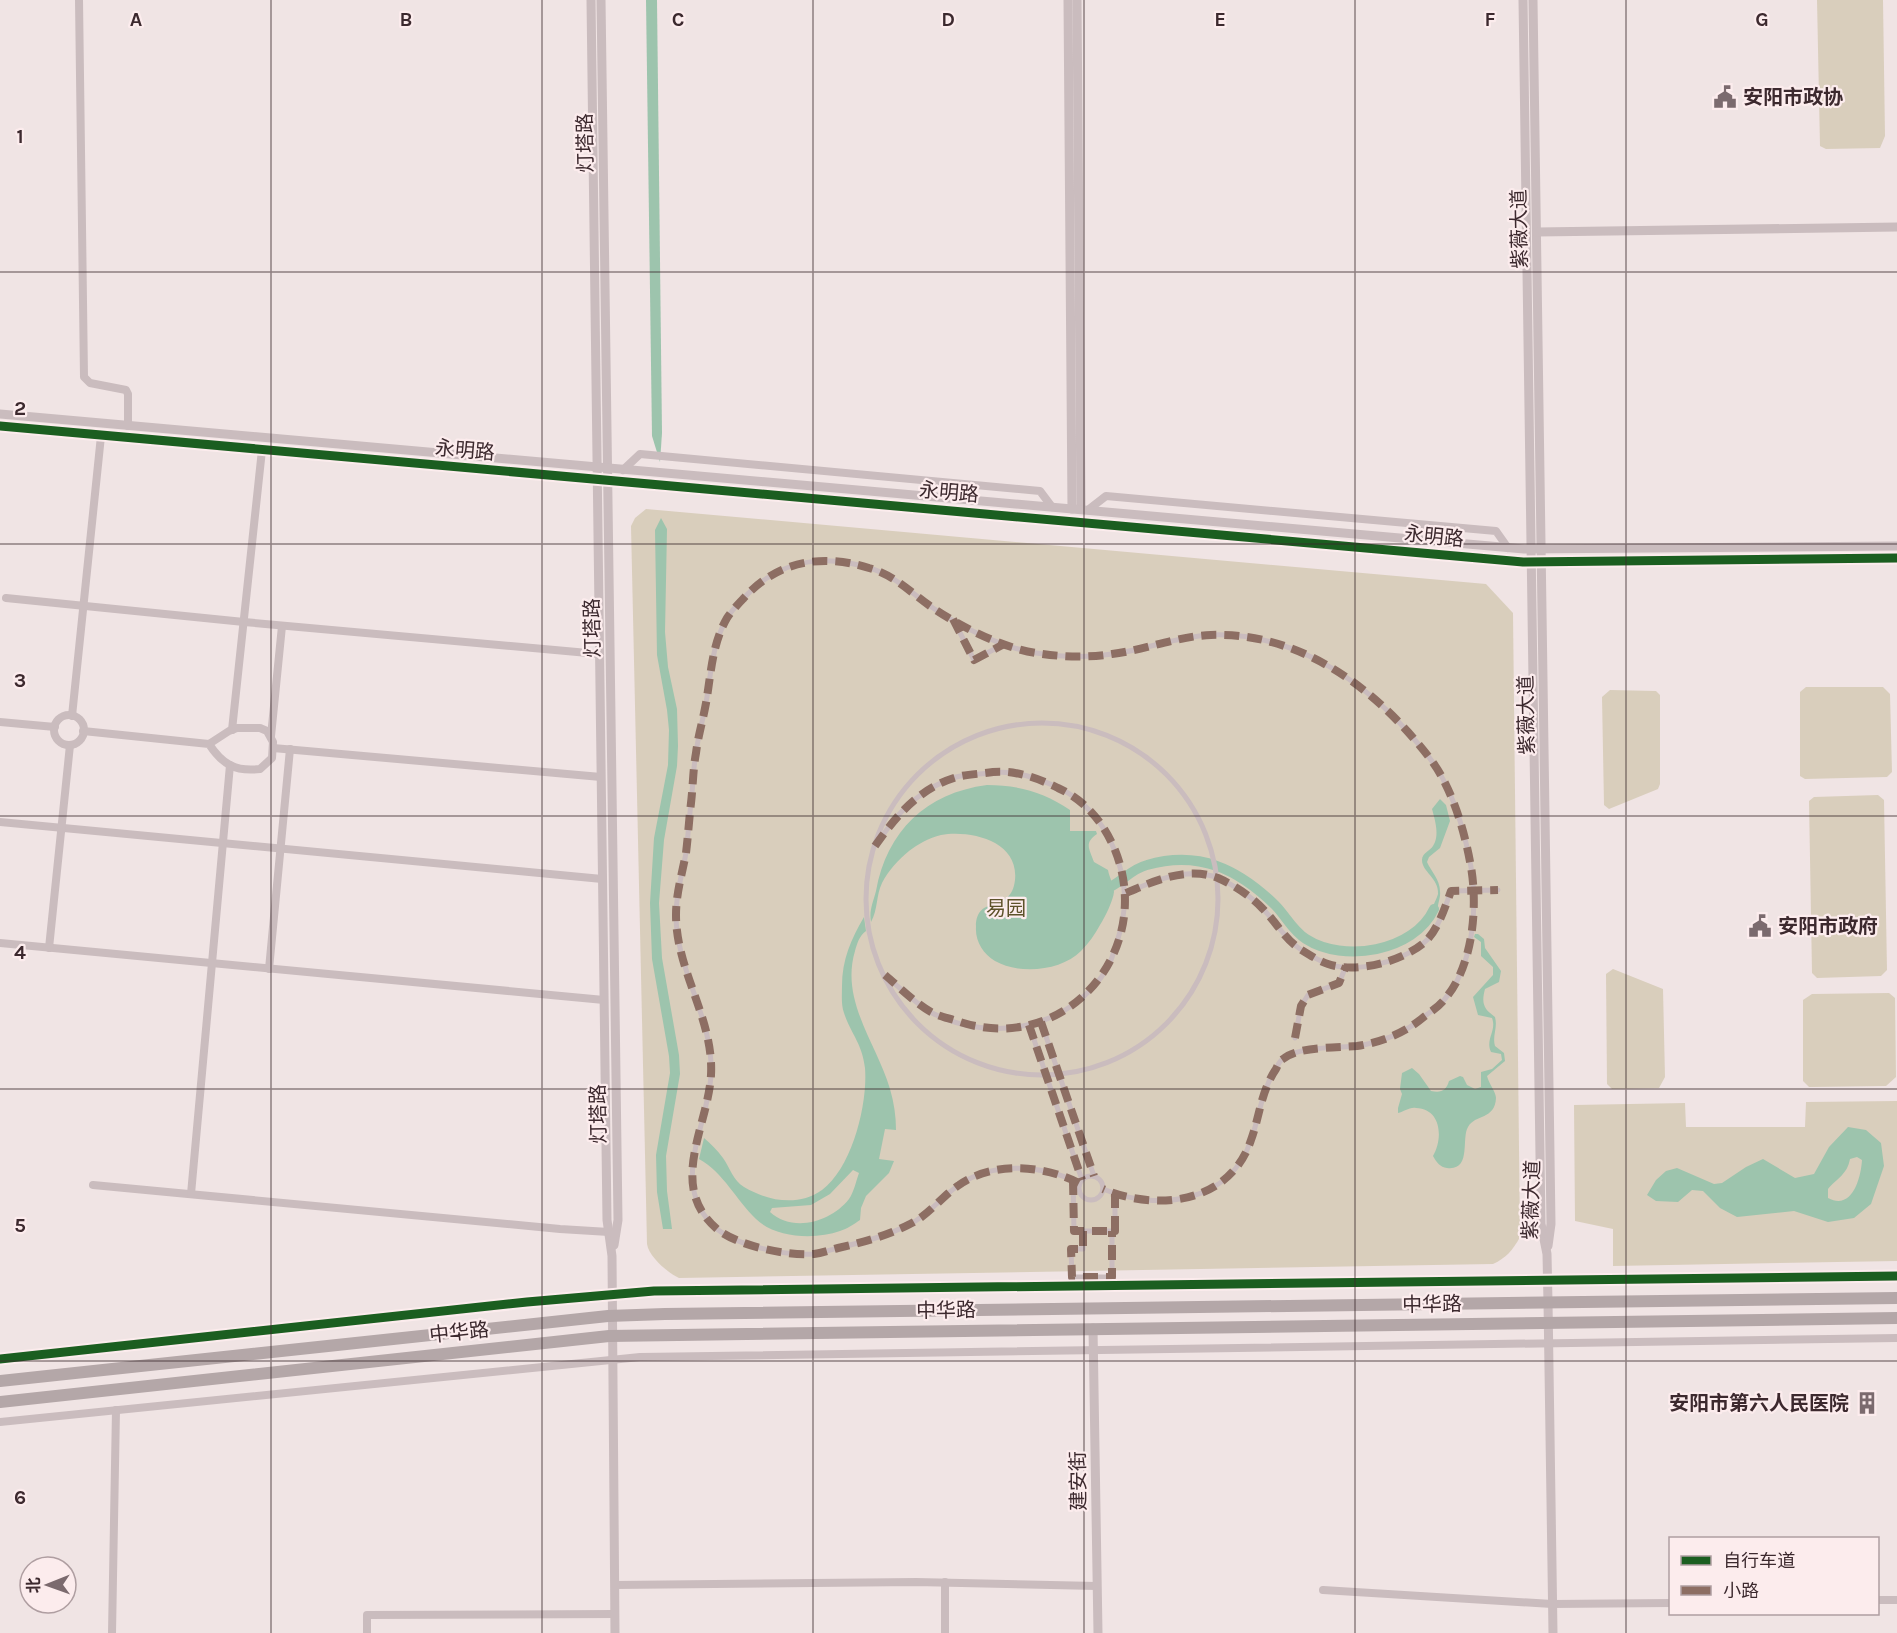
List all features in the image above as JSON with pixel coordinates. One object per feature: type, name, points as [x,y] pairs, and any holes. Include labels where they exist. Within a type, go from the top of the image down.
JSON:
[{"type":"highway","name":"中华路","points":[[0,1381],[516,1324],[612,1316],[1897,1298]]},
{"type":"highway","name":"中华路","points":[[0,1402],[613,1336],[1897,1318]]},
{"type":"street","points":[[79,0],[84,377],[90,383],[126,390],[128,426]]},
{"type":"street","name":"灯塔路","points":[[591,0],[607,1220],[612,1256],[615,1633]]},
{"type":"street","name":"灯塔路","points":[[601,0],[618,1220],[612,1256]]},
{"type":"street","points":[[1068,0],[1080,509]]},
{"type":"street","points":[[1077,0],[1080,509]]},
{"type":"street","name":"紫薇大道","points":[[1523,0],[1531,549],[1536,562],[1551,1224],[1547,1254],[1547,1280],[1553,1633]]},
{"type":"street","name":"紫薇大道","points":[[1533,0],[1541,550],[1536,562]]},
{"type":"street","points":[[1537,232],[1897,227]]},
{"type":"street","name":"永明路","points":[[0,414],[1508,548],[1541,550],[1897,546]]},
{"type":"street","name":"永明路","points":[[0,426],[1536,562],[1897,558]]},
{"type":"street","points":[[72,716],[101,436]]},
{"type":"street","points":[[232,730],[262,450]]},
{"type":"street","points":[[623,470],[640,454],[1040,490],[1052,507]]},
{"type":"street","points":[[1080,509],[1106,496],[1496,531],[1508,548]]},
{"type":"street","points":[[1078,1181],[1036,1169],[995,1169],[962,1182],[917,1221],[876,1239],[814,1254],[779,1252],[740,1242],[715,1227],[696,1200],[691,1183],[693,1162],[711,1072],[707,1031],[686,971],[676,933],[676,899],[685,855],[695,756],[713,652],[728,615],[756,584],[783,567],[823,560],[871,568],[903,584],[931,607],[974,631],[1023,651],[1062,657],[1112,654],[1209,635],[1261,639],[1319,660],[1356,682],[1389,711],[1423,749],[1444,780],[1459,818],[1475,890],[1470,942],[1458,977],[1445,999],[1422,1020],[1399,1034],[1362,1045],[1305,1050],[1282,1059],[1267,1083],[1251,1140],[1238,1168],[1219,1185],[1197,1195],[1167,1200],[1137,1200],[1103,1189]]},
{"type":"street","points":[[6,598],[282,626],[599,654]]},
{"type":"street","points":[[953,619],[974,660],[1004,644]]},
{"type":"street","points":[[271,738],[282,626]]},
{"type":"street","points":[[72,716],[82,723],[83,731],[79,741],[70,745],[57,739],[55,728],[61,718],[72,716]]},
{"type":"street","points":[[0,722],[55,728]]},
{"type":"street","points":[[1028,724],[1082,728],[1114,738],[1137,750],[1163,771],[1182,790],[1198,814],[1210,839],[1215,858],[1216,878],[1219,894],[1216,932],[1202,975],[1188,1000],[1168,1024],[1145,1044],[1110,1062],[1069,1075],[1021,1075],[983,1068],[955,1053],[928,1034],[891,992],[873,945],[865,909],[875,846],[892,806],[914,778],[946,747],[974,734],[1028,724]]},
{"type":"street","points":[[83,731],[209,744],[232,730],[247,727],[260,728],[267,731],[273,742],[272,758],[260,769],[230,765],[219,759],[209,744]]},
{"type":"street","points":[[49,948],[70,745]]},
{"type":"street","points":[[273,748],[601,777]]},
{"type":"street","points":[[269,969],[290,750]]},
{"type":"street","points":[[191,1194],[230,765]]},
{"type":"street","points":[[875,846],[903,809],[923,792],[956,777],[1002,771],[1036,778],[1066,791],[1095,814],[1109,837],[1122,872],[1126,892],[1123,922],[1108,967],[1082,999],[1041,1022],[1010,1029],[976,1028],[932,1012],[885,975]]},
{"type":"street","points":[[0,822],[602,879]]},
{"type":"street","points":[[1126,892],[1156,879],[1184,874],[1216,878],[1238,889],[1263,909],[1278,930],[1299,949],[1329,964],[1361,967],[1400,957],[1427,940],[1442,916],[1450,891],[1498,890]]},
{"type":"street","points":[[0,943],[604,1000]]},
{"type":"street","points":[[1295,1038],[1301,1006],[1308,995],[1339,983],[1347,966]]},
{"type":"street","points":[[1041,1022],[1094,1176]]},
{"type":"street","points":[[1029,1025],[1078,1181],[1079,1191],[1084,1198],[1092,1200],[1100,1196],[1103,1189],[1101,1180],[1094,1176],[1085,1176],[1078,1181],[1074,1231],[1115,1231],[1115,1194]]},
{"type":"street","points":[[93,1185],[609,1232]]},
{"type":"street","points":[[1083,1231],[1083,1249],[1071,1249],[1072,1277],[1112,1277],[1112,1231]]},
{"type":"street","points":[[0,1359],[515,1303],[654,1291],[1897,1276]]},
{"type":"street","name":"建安街","points":[[1094,1328],[1098,1633]]},
{"type":"street","points":[[0,1422],[640,1357],[1897,1338]]},
{"type":"street","points":[[112,1633],[116,1410]]},
{"type":"street","points":[[945,1582],[945,1633]]},
{"type":"street","points":[[615,1585],[945,1582],[1097,1586]]},
{"type":"street","points":[[1323,1590],[1552,1604],[1669,1603]]},
{"type":"street","points":[[1879,1600],[1897,1600]]},
{"type":"street","points":[[367,1633],[367,1615],[615,1614]]},
{"type":"green space","points":[[1817,0],[1883,0],[1885,136],[1880,148],[1826,149],[1820,146]]},
{"type":"green space","name":"易园","points":[[646,509],[1486,584],[1513,613],[1520,1237],[1512,1250],[1493,1264],[679,1278],[665,1268],[651,1254],[647,1244],[631,526],[635,518]]},
{"type":"green space","points":[[1806,687],[1883,687],[1890,694],[1892,772],[1887,777],[1805,779],[1800,776],[1800,692]]},
{"type":"green space","points":[[1610,690],[1656,691],[1660,695],[1660,784],[1658,789],[1609,809],[1604,805],[1602,697]]},
{"type":"green space","points":[[1878,795],[1884,800],[1887,970],[1881,976],[1817,978],[1812,973],[1809,801],[1814,797]]},
{"type":"green space","points":[[1613,969],[1663,989],[1665,1077],[1659,1088],[1612,1089],[1607,1084],[1606,974]]},
{"type":"green space","points":[[1889,993],[1895,998],[1896,1077],[1886,1086],[1809,1087],[1803,1081],[1803,1000],[1812,994]]},
{"type":"green space","points":[[1897,1101],[1897,1261],[1613,1266],[1613,1229],[1575,1221],[1574,1105],[1685,1103],[1686,1127],[1805,1127],[1806,1102]]},
{"type":"shaded area","points":[[646,0],[657,0],[662,433],[660,462],[652,436]]},
{"type":"shaded area","points":[[661,518],[667,529],[665,632],[668,667],[677,709],[678,746],[677,766],[664,840],[659,903],[662,958],[679,1055],[680,1074],[666,1156],[667,1191],[672,1229],[663,1229],[657,1192],[656,1155],[670,1073],[652,959],[650,903],[654,838],[668,765],[669,730],[657,655],[655,530]]},
{"type":"shaded area","points":[[987,785],[1009,786],[1040,794],[1070,810],[1070,831],[1096,831],[1097,834],[1090,840],[1089,849],[1094,862],[1108,870],[1114,890],[1113,896],[1104,918],[1089,942],[1073,958],[1063,963],[1040,969],[1016,968],[995,961],[987,955],[977,937],[978,917],[987,906],[1001,901],[1012,891],[1015,880],[1014,867],[1009,856],[1001,847],[991,841],[966,834],[941,835],[932,838],[901,858],[882,883],[871,922],[871,910],[881,870],[889,850],[900,833],[913,818],[945,796]]},
{"type":"shaded area","points":[[1440,799],[1446,805],[1450,821],[1440,848],[1429,857],[1427,862],[1440,887],[1438,910],[1433,907],[1438,888],[1422,860],[1435,842],[1436,828],[1432,809]]},
{"type":"shaded area","points":[[864,917],[866,931],[860,938],[855,951],[852,987],[862,1022],[890,1089],[894,1110],[896,1130],[885,1129],[879,1159],[894,1161],[889,1173],[866,1196],[861,1208],[860,1220],[843,1230],[830,1234],[796,1236],[784,1234],[756,1219],[723,1179],[699,1159],[704,1138],[721,1155],[740,1184],[763,1196],[783,1200],[803,1199],[822,1190],[833,1180],[850,1151],[864,1099],[864,1059],[842,1007],[842,976],[851,942]],"holes":[[[853,1170],[859,1173],[849,1199],[832,1214],[822,1219],[811,1222],[790,1222],[770,1212],[772,1208],[811,1205],[830,1194]]]},
{"type":"shaded area","points":[[1475,934],[1484,939],[1485,948],[1501,971],[1499,982],[1485,989],[1483,999],[1486,1009],[1495,1017],[1495,1046],[1504,1053],[1505,1061],[1487,1076],[1496,1096],[1495,1105],[1489,1113],[1471,1123],[1466,1132],[1463,1159],[1455,1168],[1447,1168],[1442,1167],[1433,1156],[1439,1134],[1435,1119],[1425,1110],[1416,1108],[1398,1113],[1402,1094],[1400,1089],[1402,1073],[1412,1068],[1431,1091],[1443,1091],[1449,1081],[1460,1076],[1467,1085],[1475,1089],[1481,1087],[1481,1072],[1492,1069],[1502,1060],[1501,1054],[1491,1052],[1492,1018],[1478,1015],[1473,997],[1493,975],[1493,967],[1481,956],[1481,942],[1474,937]]},
{"type":"shaded area","points":[[1848,1127],[1866,1130],[1881,1143],[1884,1166],[1871,1204],[1854,1218],[1828,1222],[1794,1211],[1737,1217],[1720,1208],[1703,1191],[1692,1190],[1678,1202],[1656,1201],[1647,1195],[1656,1180],[1666,1171],[1677,1168],[1714,1184],[1722,1183],[1763,1159],[1795,1178],[1814,1174],[1829,1147]],"holes":[[[1857,1157],[1862,1160],[1860,1175],[1854,1191],[1843,1200],[1836,1201],[1828,1198],[1828,1189],[1844,1173],[1850,1159]]]},
{"type":"waterway","points":[[1112,886],[1138,869],[1166,861],[1184,860],[1217,866],[1247,881],[1261,892],[1306,939],[1321,946],[1339,950],[1376,949],[1394,944],[1411,935],[1424,924],[1434,909]]},
{"type":"marked path","points":[[1079,1183],[1050,1172],[1034,1169],[1002,1169],[987,1172],[959,1185],[923,1216],[901,1228],[866,1241],[814,1254],[790,1253],[750,1245],[717,1229],[702,1212],[695,1194],[692,1175],[711,1075],[710,1054],[707,1034],[682,956],[678,936],[676,915],[678,892],[686,853],[695,759],[718,638],[732,611],[756,586],[770,576],[785,569],[817,561],[851,563],[869,568],[895,580],[933,608],[969,629],[996,642],[1036,653],[1074,656],[1103,655],[1211,635],[1240,636],[1268,641],[1320,661],[1367,693],[1408,732],[1445,783],[1458,814],[1467,846],[1474,900],[1467,954],[1454,986],[1444,1000],[1409,1027],[1384,1039],[1357,1046],[1298,1052],[1282,1060],[1267,1086],[1251,1140],[1241,1161],[1227,1177],[1209,1189],[1190,1197],[1168,1200],[1146,1200],[1103,1189]]},
{"type":"marked path","points":[[953,619],[974,660],[1004,644]]},
{"type":"marked path","points":[[875,846],[900,814],[931,788],[961,776],[993,772],[1018,774],[1042,781],[1068,793],[1092,813],[1115,850],[1124,888],[1123,925],[1111,959],[1092,988],[1065,1010],[1033,1024],[996,1028],[940,1016],[919,1004],[885,975]]},
{"type":"marked path","points":[[1126,893],[1159,880],[1183,874],[1218,878],[1254,900],[1289,940],[1300,949],[1328,964],[1353,967],[1380,964],[1418,947],[1435,929],[1451,891],[1498,890]]},
{"type":"marked path","points":[[1295,1038],[1301,1006],[1308,995],[1339,983],[1346,966]]},
{"type":"marked path","points":[[1041,1022],[1094,1176]]},
{"type":"marked path","points":[[1029,1025],[1082,1180]]},
{"type":"marked path","points":[[1073,1180],[1074,1231],[1115,1231],[1115,1194]]},
{"type":"marked path","points":[[1083,1231],[1083,1249],[1071,1249],[1072,1277],[1112,1277],[1112,1231]]},
{"type":"cycle path","points":[[0,426],[1523,562],[1897,558]]},
{"type":"cycle path","points":[[0,1359],[527,1302],[654,1291],[1897,1276]]},
{"type":"place","name":"安阳市政协","points":[[1725,97]]},
{"type":"place","name":"安阳市政府","points":[[1760,926]]},
{"type":"place","name":"安阳市第六人民医院","points":[[1867,1403]]}]
